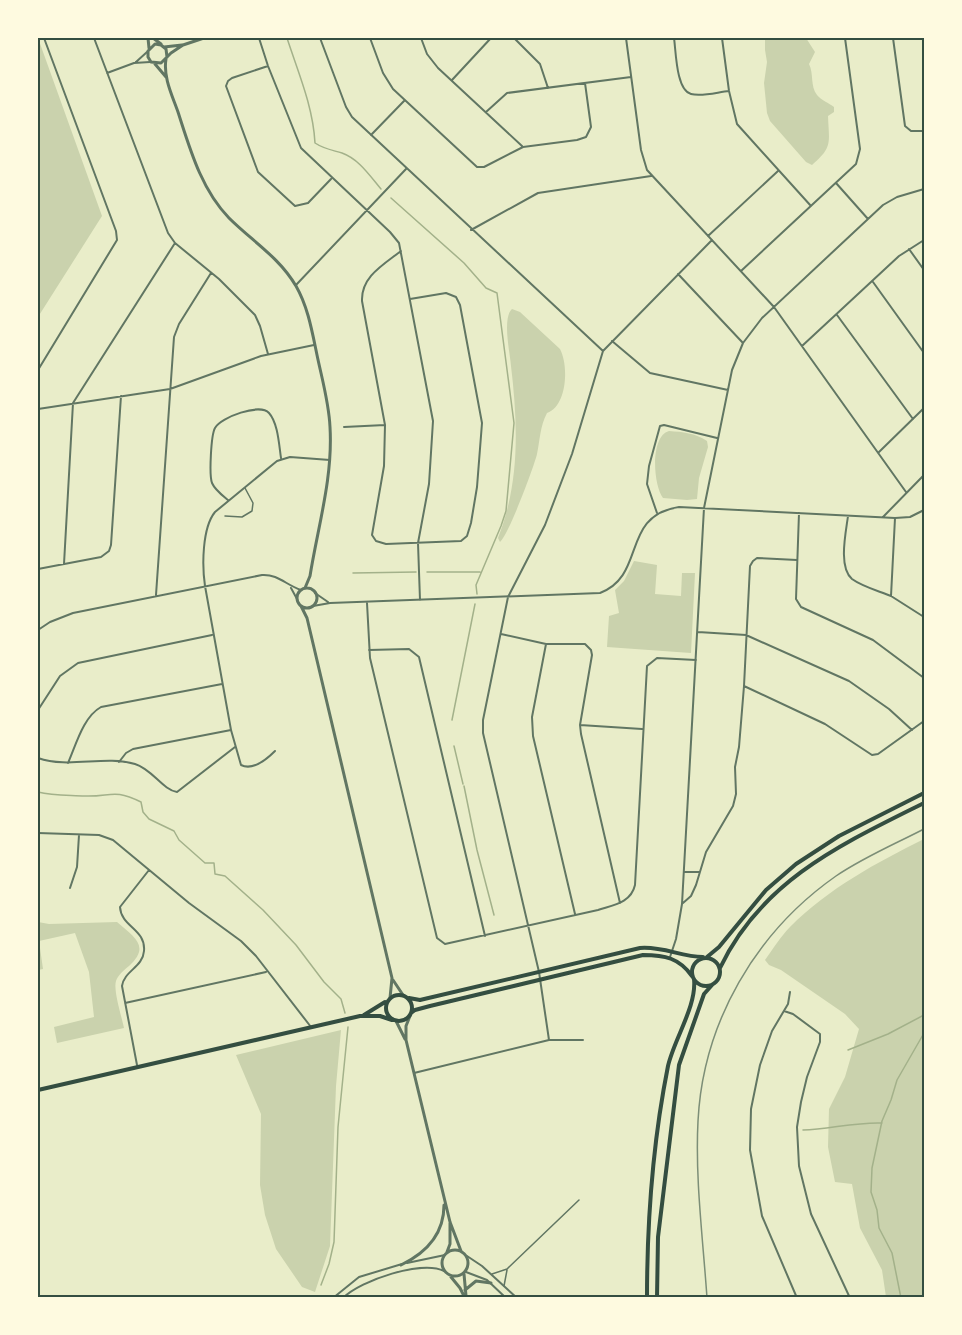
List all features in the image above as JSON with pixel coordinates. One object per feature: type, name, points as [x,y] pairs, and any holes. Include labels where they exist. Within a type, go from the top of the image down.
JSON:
[{"type":"main road","points":[[647,1298],[648,1230],[662,1108],[668,1065],[693,997],[693,964],[719,947],[766,890],[796,864],[838,836],[924,793]]},
{"type":"main road","points":[[657,1298],[658,1237],[679,1065],[704,994],[719,976],[720,968],[743,928],[791,879],[832,850],[924,803]]},
{"type":"main road","points":[[38,1090],[360,1016],[376,1009],[395,995],[420,1000],[640,948],[661,948],[691,957],[705,957],[714,960],[720,968]]},
{"type":"main road","points":[[360,1016],[380,1016],[403,1020],[421,1008],[643,955],[670,957],[680,963],[702,985],[712,985]]},
{"type":"main road","points":[[409,998],[412,1007],[410,1015]]},
{"type":"main road","points":[[388,999],[386,1011],[394,1020]]},
{"type":"street","points":[[38,370],[117,240],[116,231],[44,38]]},
{"type":"street","points":[[94,38],[168,233],[175,243],[212,273],[255,315],[268,354]]},
{"type":"street","points":[[167,78],[148,57],[151,38],[163,46],[167,78],[196,164],[214,199],[229,218],[277,260],[296,285],[311,322],[329,412],[330,460],[329,477],[310,576],[297,598]]},
{"type":"street","points":[[134,63],[155,44],[183,45],[204,38]]},
{"type":"street","points":[[259,38],[298,144],[394,236],[401,251],[433,422],[429,484],[418,543],[420,600]]},
{"type":"street","points":[[320,38],[348,112],[471,230],[603,351]]},
{"type":"street","points":[[370,38],[385,77],[404,101],[477,167],[484,167],[523,147],[581,140],[588,135],[591,122],[585,83]]},
{"type":"street","points":[[421,38],[427,54],[523,147]]},
{"type":"street","points":[[452,80],[491,38]]},
{"type":"street","points":[[514,38],[540,64],[548,88]]},
{"type":"street","points":[[626,38],[641,150],[651,176],[774,307],[906,492]]},
{"type":"street","points":[[674,38],[680,83],[684,91],[693,95],[729,91]]},
{"type":"street","points":[[722,38],[729,91],[737,124],[811,206]]},
{"type":"street","points":[[741,272],[856,164],[860,149],[845,38]]},
{"type":"street","points":[[893,38],[905,126],[911,131],[924,131]]},
{"type":"street","points":[[107,73],[134,63],[161,63],[183,45]]},
{"type":"street","points":[[268,66],[232,78],[226,86],[258,172],[296,206],[308,203],[331,178]]},
{"type":"street","points":[[486,112],[507,93],[631,77]]},
{"type":"street","points":[[371,135],[404,101]]},
{"type":"street","points":[[296,285],[406,169]]},
{"type":"street","points":[[708,236],[778,171]]},
{"type":"street","points":[[471,230],[538,193],[651,176]]},
{"type":"street","points":[[836,183],[868,219]]},
{"type":"street","points":[[670,957],[676,939],[682,904],[704,508],[732,369],[752,330],[774,307],[890,200],[924,189]]},
{"type":"street","points":[[549,1040],[541,980],[483,733],[483,720],[508,597],[545,525],[578,434],[603,351],[712,240]]},
{"type":"street","points":[[802,346],[899,256],[924,240]]},
{"type":"street","points":[[64,564],[73,404],[175,243]]},
{"type":"street","points":[[909,249],[924,270]]},
{"type":"street","points":[[401,251],[368,279],[362,292],[385,425],[384,466],[372,535],[380,543],[461,540],[467,536],[477,487],[482,423],[458,300],[446,293],[410,298]]},
{"type":"street","points":[[156,595],[172,345],[179,324],[212,273]]},
{"type":"street","points":[[678,274],[743,344]]},
{"type":"street","points":[[873,282],[924,353]]},
{"type":"street","points":[[837,315],[913,419]]},
{"type":"street","points":[[612,341],[654,374],[728,390]]},
{"type":"street","points":[[38,409],[170,389],[268,354],[315,345]]},
{"type":"street","points":[[38,569],[101,557],[110,548],[121,396]]},
{"type":"street","points":[[878,453],[924,408]]},
{"type":"street","points":[[228,500],[214,486],[211,477],[213,432],[220,422],[250,410],[264,410],[269,413],[274,422],[282,458]]},
{"type":"street","points":[[344,427],[385,425]]},
{"type":"street","points":[[657,513],[647,484],[649,466],[660,426],[717,438]]},
{"type":"street","points":[[275,751],[263,762],[248,767],[241,765],[235,747],[212,635],[205,586],[203,566],[208,522],[228,500],[282,458],[330,460]]},
{"type":"street","points":[[883,517],[924,475]]},
{"type":"street","points":[[301,606],[330,603],[593,595],[606,591],[619,581],[626,570],[644,526],[657,513],[679,507],[894,518],[910,516],[924,510]]},
{"type":"street","points":[[799,513],[796,599],[799,605],[873,640],[924,678]]},
{"type":"street","points":[[848,516],[844,564],[847,574],[858,582],[891,596],[924,618]]},
{"type":"street","points":[[891,596],[894,518]]},
{"type":"street","points":[[682,904],[691,896],[710,843],[733,806],[737,788],[735,763],[739,747],[744,686],[750,566],[757,558],[797,560]]},
{"type":"street","points":[[38,630],[50,622],[73,613],[269,574],[277,576],[290,585],[314,591],[330,603]]},
{"type":"street","points":[[307,618],[316,600],[310,576]]},
{"type":"street","points":[[290,585],[307,618],[392,978],[403,995]]},
{"type":"street","points":[[367,603],[369,650],[437,938],[445,944],[529,927],[620,903],[631,895],[634,885],[647,666],[657,658],[696,660]]},
{"type":"street","points":[[698,632],[746,635],[849,681],[912,730]]},
{"type":"street","points":[[501,634],[546,644],[585,644],[591,650],[580,725],[620,903]]},
{"type":"street","points":[[38,710],[60,676],[78,663],[212,635]]},
{"type":"street","points":[[546,644],[532,717],[533,736],[575,914]]},
{"type":"street","points":[[369,650],[409,649],[419,657],[485,937]]},
{"type":"street","points":[[68,762],[87,721],[95,710],[222,683]]},
{"type":"street","points":[[744,686],[832,728],[872,755],[878,754],[924,721]]},
{"type":"street","points":[[580,725],[642,729]]},
{"type":"street","points":[[119,762],[126,753],[133,749],[231,729]]},
{"type":"street","points":[[38,758],[57,763],[119,762],[144,768],[171,791],[180,792],[235,747]]},
{"type":"street","points":[[38,833],[109,837],[189,903],[241,941],[312,1027]]},
{"type":"street","points":[[70,888],[76,874],[79,835]]},
{"type":"street","points":[[138,1066],[125,1003],[123,981],[141,962],[144,948],[141,934],[123,919],[120,907],[149,870]]},
{"type":"street","points":[[684,872],[700,872]]},
{"type":"street","points":[[125,1003],[267,972]]},
{"type":"street","points":[[388,999],[392,978]]},
{"type":"street","points":[[790,992],[790,998],[772,1032],[758,1074],[751,1109],[750,1150],[762,1216],[797,1298]]},
{"type":"street","points":[[784,1011],[801,1019],[820,1034],[820,1042],[807,1077],[801,1102],[797,1128],[799,1166],[811,1214],[850,1298]]},
{"type":"street","points":[[410,1015],[407,1021],[406,1040],[450,1222],[461,1251],[517,1298]]},
{"type":"street","points":[[394,1020],[406,1040]]},
{"type":"street","points":[[414,1073],[549,1040],[584,1040]]},
{"type":"street","points":[[401,1265],[420,1254],[437,1235],[444,1212],[444,1196]]},
{"type":"street","points":[[444,1271],[442,1264],[450,1244],[450,1222]]},
{"type":"street","points":[[333,1298],[364,1274],[446,1255],[452,1250],[461,1251]]},
{"type":"street","points":[[465,1298],[465,1273],[469,1264],[467,1256]]},
{"type":"street","points":[[343,1298],[356,1287],[371,1280],[428,1267],[444,1271],[450,1276],[465,1298]]},
{"type":"street","points":[[450,1276],[465,1273],[491,1283],[508,1298],[513,1294]]},
{"type":"street","points":[[465,1290],[476,1281],[491,1283]]},
{"type":"lane","points":[[225,516],[242,517],[252,511],[253,503],[244,488]]},
{"type":"lane","points":[[491,1274],[507,1269],[579,1200]]},
{"type":"lane","points":[[504,1286],[507,1269]]},
{"type":"green space","points":[[38,38],[102,216],[38,317]]},
{"type":"green space","points":[[765,38],[806,38],[815,52],[809,64],[813,88],[819,97],[834,107],[834,112],[828,116],[827,149],[812,165],[806,162],[770,121],[767,113],[764,83],[767,62]]},
{"type":"green space","points":[[512,309],[520,312],[560,349],[565,365],[565,375],[559,402],[547,413],[531,472],[514,515],[500,542],[498,538],[514,475],[515,410],[507,336],[507,320]]},
{"type":"green space","points":[[669,431],[684,432],[707,441],[708,447],[699,478],[697,499],[663,498],[660,492],[655,472],[656,451],[663,435]]},
{"type":"green space","points":[[634,561],[657,565],[655,594],[681,596],[682,573],[695,573],[691,653],[607,647],[609,616],[619,613],[615,590],[624,581]]},
{"type":"green space","points":[[924,839],[924,1297],[886,1297],[882,1270],[860,1228],[852,1184],[835,1182],[828,1147],[829,1109],[845,1077],[859,1029],[845,1014],[781,970],[769,965],[765,960],[780,938],[821,900],[871,867]]},
{"type":"green space","points":[[38,922],[49,924],[117,922],[134,937],[138,942],[139,953],[118,977],[115,985],[124,1028],[57,1043],[54,1027],[94,1017],[89,972],[75,933],[39,941],[43,969],[38,970]]},
{"type":"green space","points":[[341,1030],[336,1086],[330,1246],[315,1292],[302,1287],[276,1249],[265,1215],[260,1185],[261,1114],[236,1055]]},
{"type":"waterway","points":[[287,38],[308,102],[315,143],[354,159],[381,189]]},
{"type":"waterway","points":[[391,198],[464,263],[486,288],[497,293],[514,423],[506,511],[476,585],[477,594]]},
{"type":"waterway","points":[[353,573],[416,572]]},
{"type":"waterway","points":[[427,572],[480,572]]},
{"type":"waterway","points":[[452,720],[475,604]]},
{"type":"waterway","points":[[454,746],[463,784]]},
{"type":"waterway","points":[[464,786],[477,850],[494,915]]},
{"type":"waterway","points":[[38,792],[85,796],[118,794],[141,802],[143,812],[149,819],[174,831],[179,840],[205,863],[214,863],[215,874],[225,876],[263,910],[341,999],[345,1013]]},
{"type":"waterway","points":[[848,1050],[888,1034],[924,1015]]},
{"type":"waterway","points":[[321,1285],[334,1242],[338,1127],[348,1027]]},
{"type":"waterway","points":[[901,1298],[892,1253],[879,1228],[877,1210],[871,1192],[872,1168],[882,1121],[897,1080],[924,1033]]},
{"type":"waterway","points":[[803,1130],[882,1123]]},
{"type":"railway","points":[[707,1298],[698,1187],[698,1121],[702,1084],[710,1049],[723,1015],[739,982],[758,952],[781,924],[807,899],[847,869],[924,829]]}]
